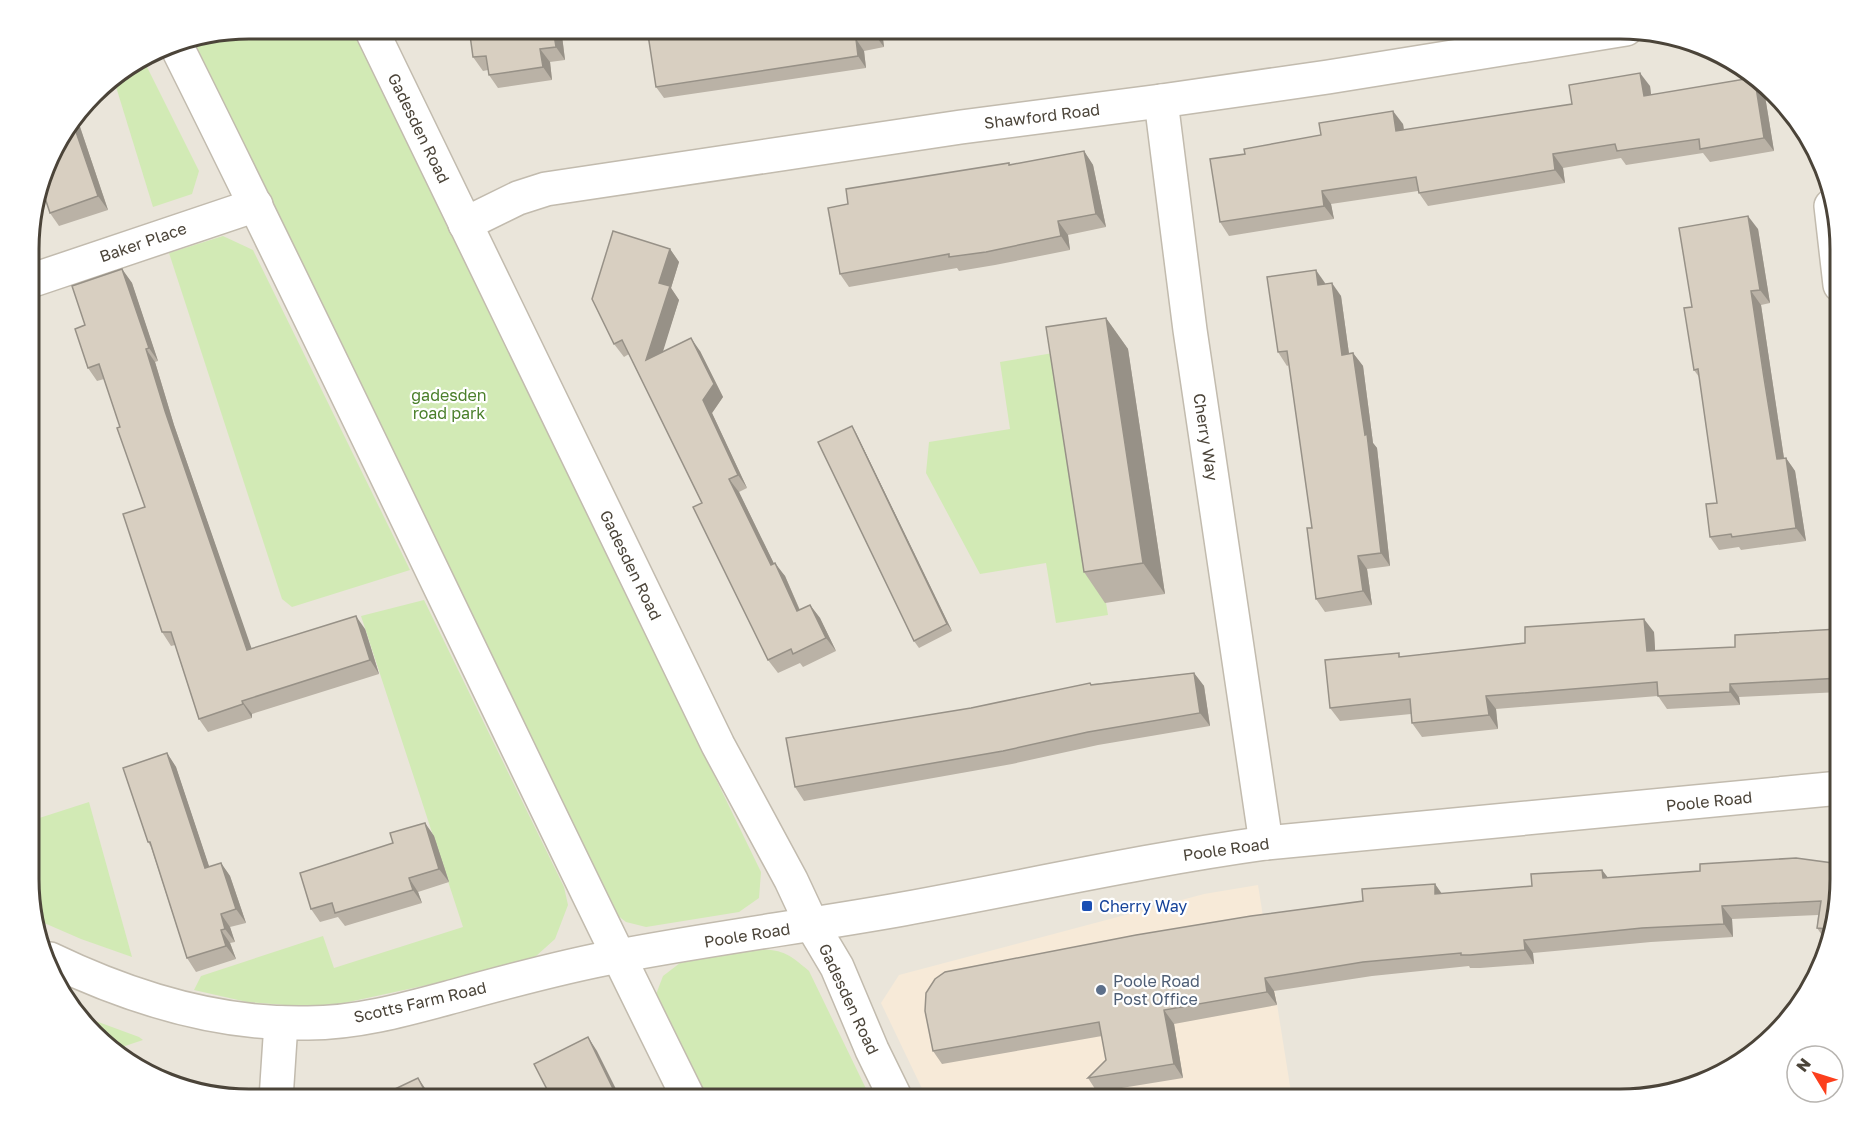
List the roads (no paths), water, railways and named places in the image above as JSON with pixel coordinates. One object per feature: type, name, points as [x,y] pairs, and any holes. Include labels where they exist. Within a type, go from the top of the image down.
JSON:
[{"type":"street","name":"Gadesden Road","points":[[376,39],[718,745],[837,967],[891,1089]]},
{"type":"street","name":"Shawford Road","points":[[465,224],[518,198],[546,189],[961,127],[1328,77],[1564,39]]},
{"type":"street","points":[[179,51],[256,205],[683,1089]]},
{"type":"street","name":"Cherry Way","points":[[1161,101],[1190,330],[1266,843]]},
{"type":"street","name":"Baker Place","points":[[39,278],[256,205]]},
{"type":"street","name":"Poole Road","points":[[617,956],[813,925],[1150,861],[1266,843],[1830,789]]},
{"type":"street","name":"Scotts Farm Road","points":[[57,962],[84,976],[176,1008],[220,1018],[310,1024],[387,1013],[617,956]]},
{"type":"street","points":[[277,1089],[280,1023]]},
{"type":"place","name":"Cherry Way","points":[[1087,906]]},
{"type":"place","name":"Poole Road Post Office","points":[[1101,990]]},
{"type":"park label","name":"gadesden road park","points":[[449,404]]}]
